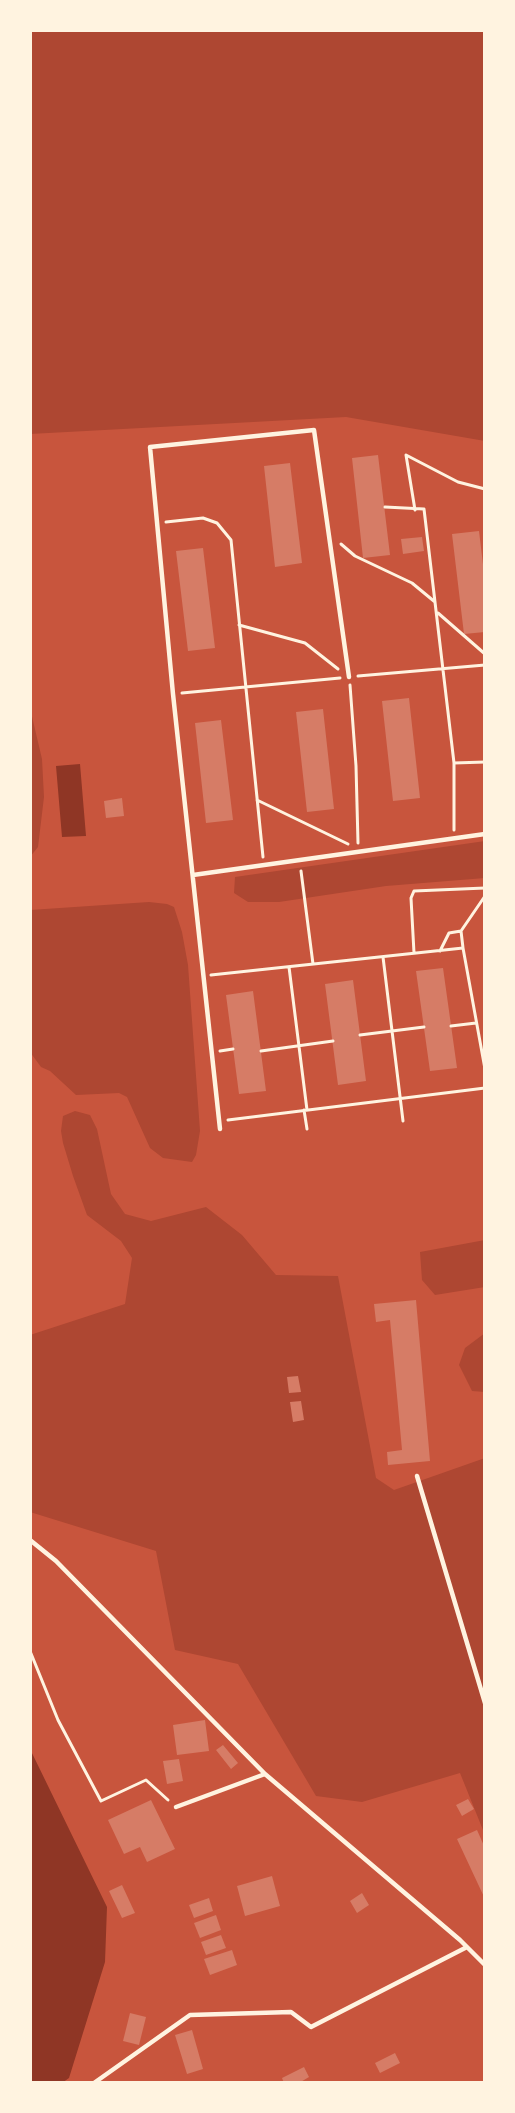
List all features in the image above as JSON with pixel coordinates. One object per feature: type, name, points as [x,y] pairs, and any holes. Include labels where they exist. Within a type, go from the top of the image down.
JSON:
[{"type":"lane","points":[[220,1129],[173,694],[150,447],[314,430],[349,677]]},
{"type":"lane","points":[[193,875],[485,834]]},
{"type":"lane","points":[[417,1476],[485,1703]]},
{"type":"lane","points":[[30,1540],[56,1561],[266,1774],[485,1965]]},
{"type":"lane","points":[[176,1807],[266,1774]]},
{"type":"lane","points":[[94,2083],[190,2014],[291,2012],[311,2027],[467,1947]]},
{"type":"path","points":[[415,510],[406,455],[458,482],[485,489]]},
{"type":"path","points":[[385,507],[424,509],[454,763],[454,837]]},
{"type":"path","points":[[158,523],[204,518],[217,524],[231,540],[264,864]]},
{"type":"path","points":[[329,533],[355,556],[412,584],[436,603]]},
{"type":"path","points":[[437,612],[485,654]]},
{"type":"path","points":[[239,625],[305,643],[349,677],[356,766],[358,848],[257,800]]},
{"type":"path","points":[[173,694],[485,665]]},
{"type":"path","points":[[454,763],[485,762]]},
{"type":"path","points":[[299,859],[313,964]]},
{"type":"path","points":[[414,953],[411,898],[414,891],[485,888]]},
{"type":"path","points":[[485,896],[461,931],[485,1069]]},
{"type":"path","points":[[440,951],[449,933],[461,931]]},
{"type":"path","points":[[203,976],[463,948]]},
{"type":"path","points":[[383,957],[403,1120]]},
{"type":"path","points":[[289,967],[307,1129]]},
{"type":"path","points":[[451,1026],[477,1023]]},
{"type":"path","points":[[360,1035],[424,1027]]},
{"type":"path","points":[[261,1051],[333,1041]]},
{"type":"path","points":[[219,1122],[485,1088]]},
{"type":"path","points":[[30,1652],[58,1720],[101,1801],[146,1780],[176,1807]]},
{"type":"shaded area","points":[[30,30],[485,30],[485,441],[346,417],[30,434]]},
{"type":"shaded area","points":[[30,708],[42,759],[44,797],[38,847],[30,857]]},
{"type":"shaded area","points":[[80,764],[86,836],[62,837],[56,766]]},
{"type":"shaded area","points":[[485,841],[485,878],[386,886],[279,902],[248,902],[234,893],[235,877]]},
{"type":"shaded area","points":[[149,902],[174,907],[182,932],[188,965],[200,1131],[196,1155],[192,1162],[163,1158],[150,1148],[127,1097],[119,1093],[76,1095],[50,1071],[41,1067],[30,1052],[30,910]]},
{"type":"shaded area","points":[[75,1111],[90,1115],[97,1129],[111,1194],[125,1214],[151,1221],[206,1207],[242,1235],[276,1275],[338,1276],[376,1478],[394,1490],[485,1458],[485,1835],[460,1773],[362,1802],[316,1796],[238,1664],[175,1650],[156,1551],[30,1512],[30,1335],[125,1304],[132,1258],[121,1241],[87,1215],[73,1176],[61,1131],[63,1116]]},
{"type":"shaded area","points":[[485,1240],[485,1287],[435,1295],[422,1280],[420,1252]]},
{"type":"shaded area","points":[[485,1333],[485,1392],[472,1391],[459,1365],[465,1348]]},
{"type":"shaded area","points":[[30,1749],[107,1907],[105,1962],[69,2078],[62,2083],[30,2083]]},
{"type":"building","points":[[378,455],[390,555],[363,558],[352,458]]},
{"type":"building","points":[[290,463],[302,563],[275,567],[264,466]]},
{"type":"building","points":[[479,531],[485,581],[485,632],[464,634],[452,534]]},
{"type":"building","points":[[422,537],[424,551],[403,554],[401,539]]},
{"type":"building","points":[[203,548],[215,648],[188,651],[176,551]]},
{"type":"building","points":[[409,698],[420,798],[393,801],[382,701]]},
{"type":"building","points":[[323,709],[334,809],[307,812],[296,712]]},
{"type":"building","points":[[221,720],[233,820],[206,823],[195,723]]},
{"type":"building","points":[[122,798],[124,816],[106,818],[104,801]]},
{"type":"building","points":[[443,968],[457,1068],[430,1071],[416,971]]},
{"type":"building","points":[[353,980],[366,1081],[338,1085],[325,984]]},
{"type":"building","points":[[253,991],[266,1091],[239,1094],[226,995]]},
{"type":"building","points":[[416,1300],[430,1461],[388,1465],[387,1452],[402,1450],[390,1320],[376,1322],[374,1304]]},
{"type":"building","points":[[298,1376],[301,1392],[289,1393],[287,1377]]},
{"type":"building","points":[[301,1401],[304,1420],[293,1422],[290,1402]]},
{"type":"building","points":[[205,1720],[209,1751],[177,1755],[173,1725]]},
{"type":"building","points":[[223,1745],[238,1763],[231,1769],[216,1750]]},
{"type":"building","points":[[179,1759],[183,1781],[167,1784],[163,1761]]},
{"type":"building","points":[[468,1799],[474,1809],[462,1816],[456,1805]]},
{"type":"building","points":[[151,1800],[175,1849],[147,1862],[140,1847],[124,1854],[108,1820]]},
{"type":"building","points":[[477,1830],[485,1848],[485,1899],[457,1839]]},
{"type":"building","points":[[272,1876],[280,1906],[245,1916],[237,1886]]},
{"type":"building","points":[[122,1885],[135,1913],[122,1918],[109,1891]]},
{"type":"building","points":[[362,1893],[369,1905],[357,1913],[350,1901]]},
{"type":"building","points":[[209,1898],[213,1911],[194,1918],[189,1905]]},
{"type":"building","points":[[216,1915],[221,1930],[200,1938],[194,1923]]},
{"type":"building","points":[[221,1935],[226,1948],[206,1955],[201,1942]]},
{"type":"building","points":[[232,1950],[237,1965],[210,1975],[204,1959]]},
{"type":"building","points":[[130,2013],[146,2017],[139,2045],[123,2041]]},
{"type":"building","points":[[192,2030],[203,2069],[187,2074],[175,2035]]},
{"type":"building","points":[[395,2053],[400,2063],[380,2073],[375,2063]]},
{"type":"building","points":[[304,2067],[309,2077],[299,2083],[284,2083],[282,2078]]}]
